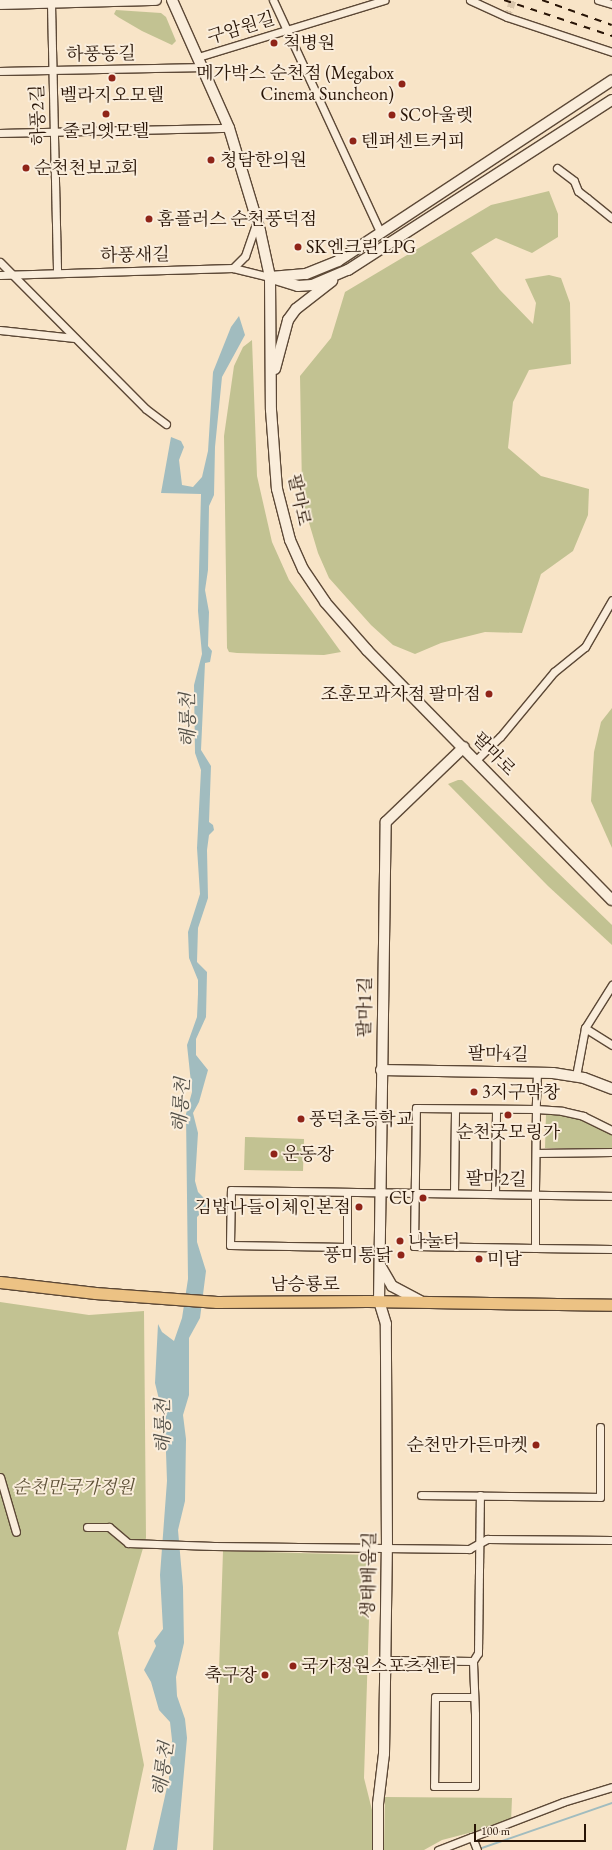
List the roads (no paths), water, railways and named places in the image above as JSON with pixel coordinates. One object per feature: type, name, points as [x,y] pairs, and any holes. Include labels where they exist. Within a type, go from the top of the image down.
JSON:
[{"type":"main road","points":[[0,4],[156,0]]},
{"type":"main road","name":"팔마로","points":[[172,0],[229,128],[257,221],[270,277],[270,395],[279,501],[290,540],[303,569],[340,621],[612,900]]},
{"type":"main road","points":[[270,277],[318,270],[338,261],[612,80]]},
{"type":"main road","points":[[270,395],[280,343],[288,320],[296,309],[311,296],[348,270],[612,100]]},
{"type":"main road","points":[[270,277],[298,286],[312,285],[348,270]]},
{"type":"main road","name":"팔마1길","points":[[379,1301],[381,1070],[386,822],[464,747]]},
{"type":"main road","name":"팔마4길","points":[[381,1070],[537,1072],[576,1076],[612,1089]]},
{"type":"main road","points":[[380,1262],[385,1277],[392,1286],[420,1301]]},
{"type":"main road","name":"남승룡로","points":[[0,1282],[150,1298],[217,1302],[420,1301],[612,1305]]},
{"type":"main road","name":"생태배움길","points":[[378,1850],[378,1804],[384,1754],[387,1548],[386,1324],[379,1301]]},
{"type":"street","points":[[273,0],[380,232]]},
{"type":"street","name":"구암원길","points":[[198,57],[385,0]]},
{"type":"street","points":[[470,0],[507,17],[612,52]]},
{"type":"street","points":[[598,0],[612,4]]},
{"type":"street","name":"하풍2길","points":[[53,3],[52,70],[57,272]]},
{"type":"street","name":"하풍동길","points":[[0,71],[202,67]]},
{"type":"street","points":[[0,133],[229,128]]},
{"type":"street","points":[[557,168],[574,181],[578,191],[612,218]]},
{"type":"street","points":[[233,268],[245,256],[257,221]]},
{"type":"street","points":[[0,262],[146,409],[166,424]]},
{"type":"street","name":"하풍새길","points":[[0,275],[57,272],[233,268],[270,277]]},
{"type":"street","points":[[0,330],[75,338]]},
{"type":"street","points":[[476,760],[500,737],[554,672],[585,647],[612,600]]},
{"type":"street","points":[[576,1076],[585,1028],[612,985]]},
{"type":"street","points":[[585,1028],[612,1045]]},
{"type":"street","points":[[535,1248],[537,1072]]},
{"type":"street","points":[[612,1130],[573,1112],[536,1109],[416,1108],[414,1246],[612,1249]]},
{"type":"street","points":[[454,1194],[455,1109]]},
{"type":"street","points":[[495,1194],[496,1109]]},
{"type":"street","points":[[536,1153],[612,1152]]},
{"type":"street","name":"팔마2길","points":[[347,1192],[346,1247],[230,1245],[231,1190],[612,1196]]},
{"type":"street","points":[[422,1495],[600,1497],[600,1427]]},
{"type":"street","points":[[0,1477],[16,1532]]},
{"type":"street","points":[[474,1701],[435,1697],[434,1786],[475,1786],[474,1701],[473,1661],[478,1653],[480,1495]]},
{"type":"street","points":[[87,1527],[109,1527],[128,1543],[214,1546],[469,1549],[487,1539],[612,1540]]},
{"type":"street","points":[[385,1660],[473,1661]]},
{"type":"street","points":[[438,1850],[473,1839],[563,1802],[612,1787]]},
{"type":"street","points":[[473,1839],[477,1850]]},
{"type":"water","points":[[239,316],[245,335],[222,377],[215,447],[214,495],[209,506],[208,570],[205,590],[209,612],[208,646],[212,651],[210,662],[205,663],[201,750],[211,766],[209,822],[213,825],[214,830],[209,835],[207,850],[208,898],[198,928],[197,962],[207,972],[206,1017],[196,1039],[196,1055],[208,1070],[199,1102],[193,1113],[198,1133],[195,1181],[198,1192],[210,1204],[197,1217],[197,1242],[206,1271],[200,1318],[189,1338],[189,1395],[183,1415],[186,1439],[185,1501],[178,1530],[183,1587],[184,1643],[176,1677],[177,1696],[185,1719],[187,1738],[177,1850],[153,1850],[169,1778],[172,1740],[170,1722],[159,1710],[151,1682],[144,1670],[156,1646],[154,1641],[163,1629],[160,1575],[167,1481],[165,1424],[155,1383],[158,1324],[162,1332],[174,1341],[182,1318],[188,1279],[186,1114],[192,1092],[187,1045],[197,1017],[198,980],[189,958],[188,932],[200,894],[197,848],[201,770],[195,753],[194,685],[202,654],[198,611],[201,494],[161,493],[171,437],[181,441],[184,447],[179,460],[182,485],[193,487],[202,477],[208,451],[213,372],[231,327]]},
{"type":"waterway","points":[[479,1849],[612,1803]]},
{"type":"tunnel","points":[[507,17],[513,0]]},
{"type":"railway","points":[[504,0],[612,36]]},
{"type":"railway","points":[[542,0],[612,25]]},
{"type":"place","name":"척병원","points":[[274,43]]},
{"type":"place","name":"벨라지오모텔","points":[[112,78]]},
{"type":"place","name":"메가박스 순천점 (Megabox Cinema Suncheon)","points":[[402,84]]},
{"type":"place","name":"줄리엣모텔","points":[[106,114]]},
{"type":"place","name":"SC아울렛","points":[[392,115]]},
{"type":"place","name":"텐퍼센트커피","points":[[353,141]]},
{"type":"place","name":"청담한의원","points":[[211,160]]},
{"type":"place","name":"순천천보교회","points":[[26,168]]},
{"type":"place","name":"홈플러스 순천풍덕점","points":[[149,219]]},
{"type":"place","name":"SK엔크린 LPG","points":[[298,247]]},
{"type":"place","name":"조훈모과자점 팔마점","points":[[489,694]]},
{"type":"place","name":"3지구막창","points":[[474,1092]]},
{"type":"place","name":"순천굿모링가","points":[[508,1115]]},
{"type":"place","name":"풍덕초등학교","points":[[301,1119]]},
{"type":"place","name":"운동장","points":[[274,1154]]},
{"type":"place","name":"CU","points":[[423,1198]]},
{"type":"place","name":"김밥나들이체인본점","points":[[359,1207]]},
{"type":"place","name":"나눌터","points":[[400,1241]]},
{"type":"place","name":"풍미통닭","points":[[401,1255]]},
{"type":"place","name":"미담","points":[[479,1259]]},
{"type":"place","name":"순천만가든마켓","points":[[536,1445]]},
{"type":"place","name":"국가정원스포츠센터","points":[[293,1666]]},
{"type":"place","name":"축구장","points":[[265,1675]]},
{"type":"water label","name":"해룡천","points":[[188,720]]},
{"type":"water label","name":"해룡천","points":[[181,1105]]},
{"type":"water label","name":"해룡천","points":[[163,1426]]},
{"type":"water label","name":"해룡천","points":[[163,1769]]},
{"type":"park label","name":"순천만국가정원","points":[[73,1487]]}]
